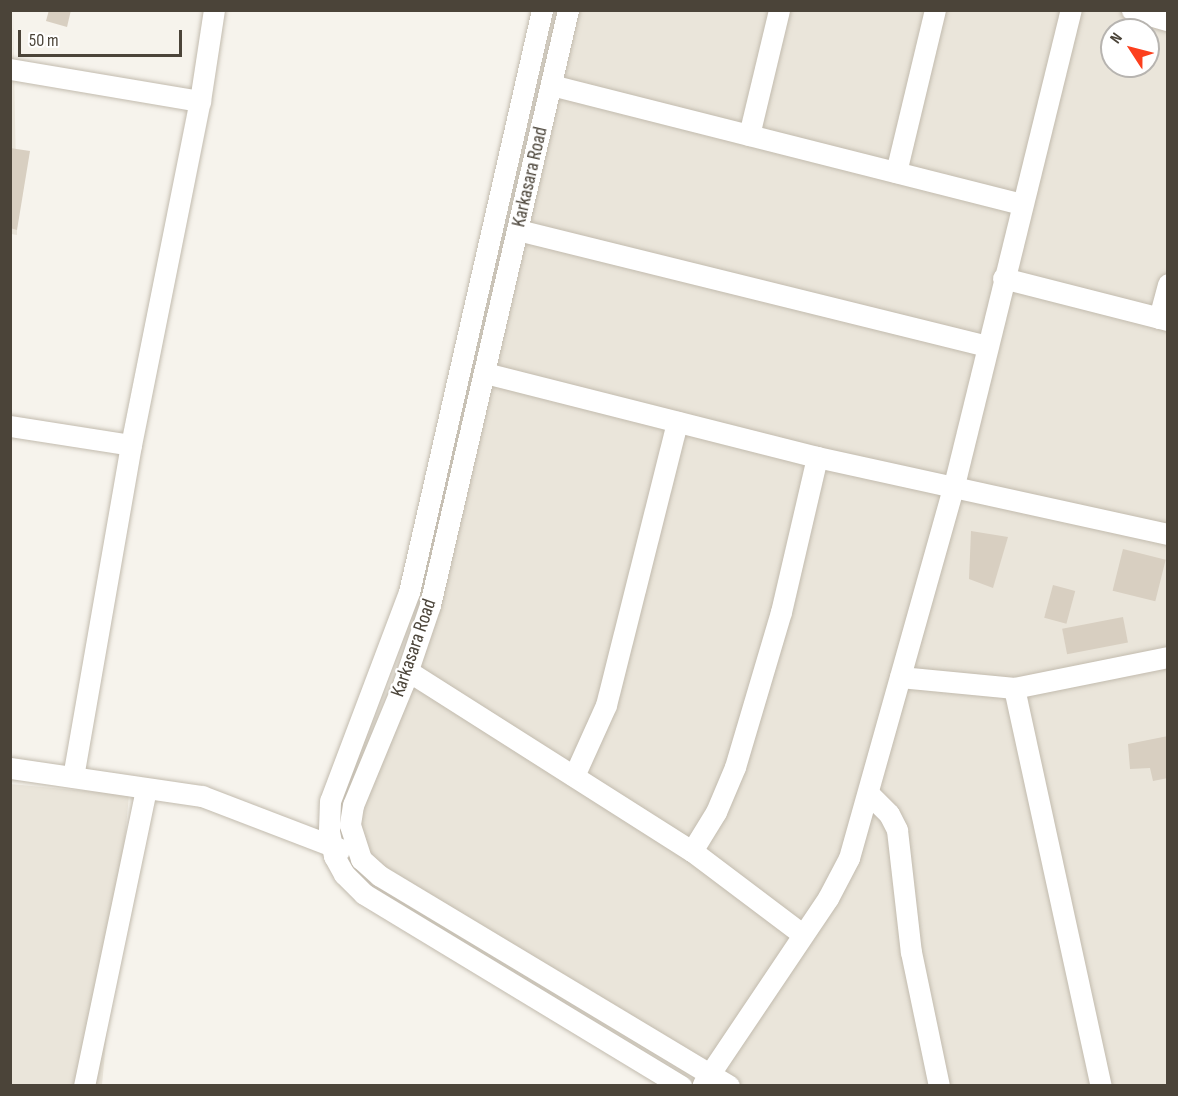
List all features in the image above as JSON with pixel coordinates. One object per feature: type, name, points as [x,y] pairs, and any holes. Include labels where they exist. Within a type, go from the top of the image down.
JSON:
[{"type":"street","points":[[73,777],[131,445],[200,101],[214,10]]},
{"type":"street","name":"Karkasara Road","points":[[542,10],[409,592],[330,801],[332,846],[344,874],[364,894],[681,1086]]},
{"type":"street","name":"Karkasara Road","points":[[568,10],[450,528],[408,671],[353,805],[350,825],[360,856],[380,876],[705,1080],[729,1086]]},
{"type":"street","points":[[749,135],[779,10]]},
{"type":"street","points":[[896,172],[935,10]]},
{"type":"street","points":[[705,1080],[828,898],[849,858],[869,794],[954,485],[986,346],[1071,10]]},
{"type":"street","points":[[1132,10],[1167,20]]},
{"type":"street","points":[[10,69],[200,101]]},
{"type":"street","points":[[551,85],[1022,204]]},
{"type":"street","points":[[518,230],[986,346]]},
{"type":"street","points":[[1003,278],[1163,319],[1167,284]]},
{"type":"street","points":[[485,373],[816,457],[954,485],[1167,534]]},
{"type":"street","points":[[574,776],[606,705],[677,422]]},
{"type":"street","points":[[10,426],[131,445]]},
{"type":"street","points":[[692,851],[716,812],[735,767],[781,612],[816,457]]},
{"type":"street","points":[[900,677],[1014,688],[1167,657]]},
{"type":"street","points":[[408,671],[692,851],[802,934]]},
{"type":"street","points":[[1014,688],[1101,1086]]},
{"type":"street","points":[[10,768],[210,798],[360,856]]},
{"type":"street","points":[[84,1086],[146,789]]},
{"type":"street","points":[[869,794],[888,814],[897,830],[911,952],[939,1086]]},
{"type":"shaded area","points":[[13,10],[17,230],[17,235],[11,234]]},
{"type":"shaded area","points":[[556,11],[1167,11],[1167,1085],[714,1085],[330,840],[402,683]]},
{"type":"shaded area","points":[[10,784],[129,795],[102,1085],[11,1085]]},
{"type":"building","points":[[49,10],[71,10],[67,27],[46,21]]},
{"type":"building","points":[[10,148],[30,151],[17,230],[10,228]]},
{"type":"building","points":[[971,531],[1008,537],[993,588],[969,579]]},
{"type":"building","points":[[1123,549],[1166,560],[1155,601],[1113,591]]},
{"type":"building","points":[[1053,585],[1075,591],[1066,624],[1044,618]]},
{"type":"building","points":[[1123,617],[1128,643],[1067,654],[1062,629]]},
{"type":"building","points":[[1168,736],[1168,778],[1153,781],[1150,768],[1130,769],[1128,744]]}]
